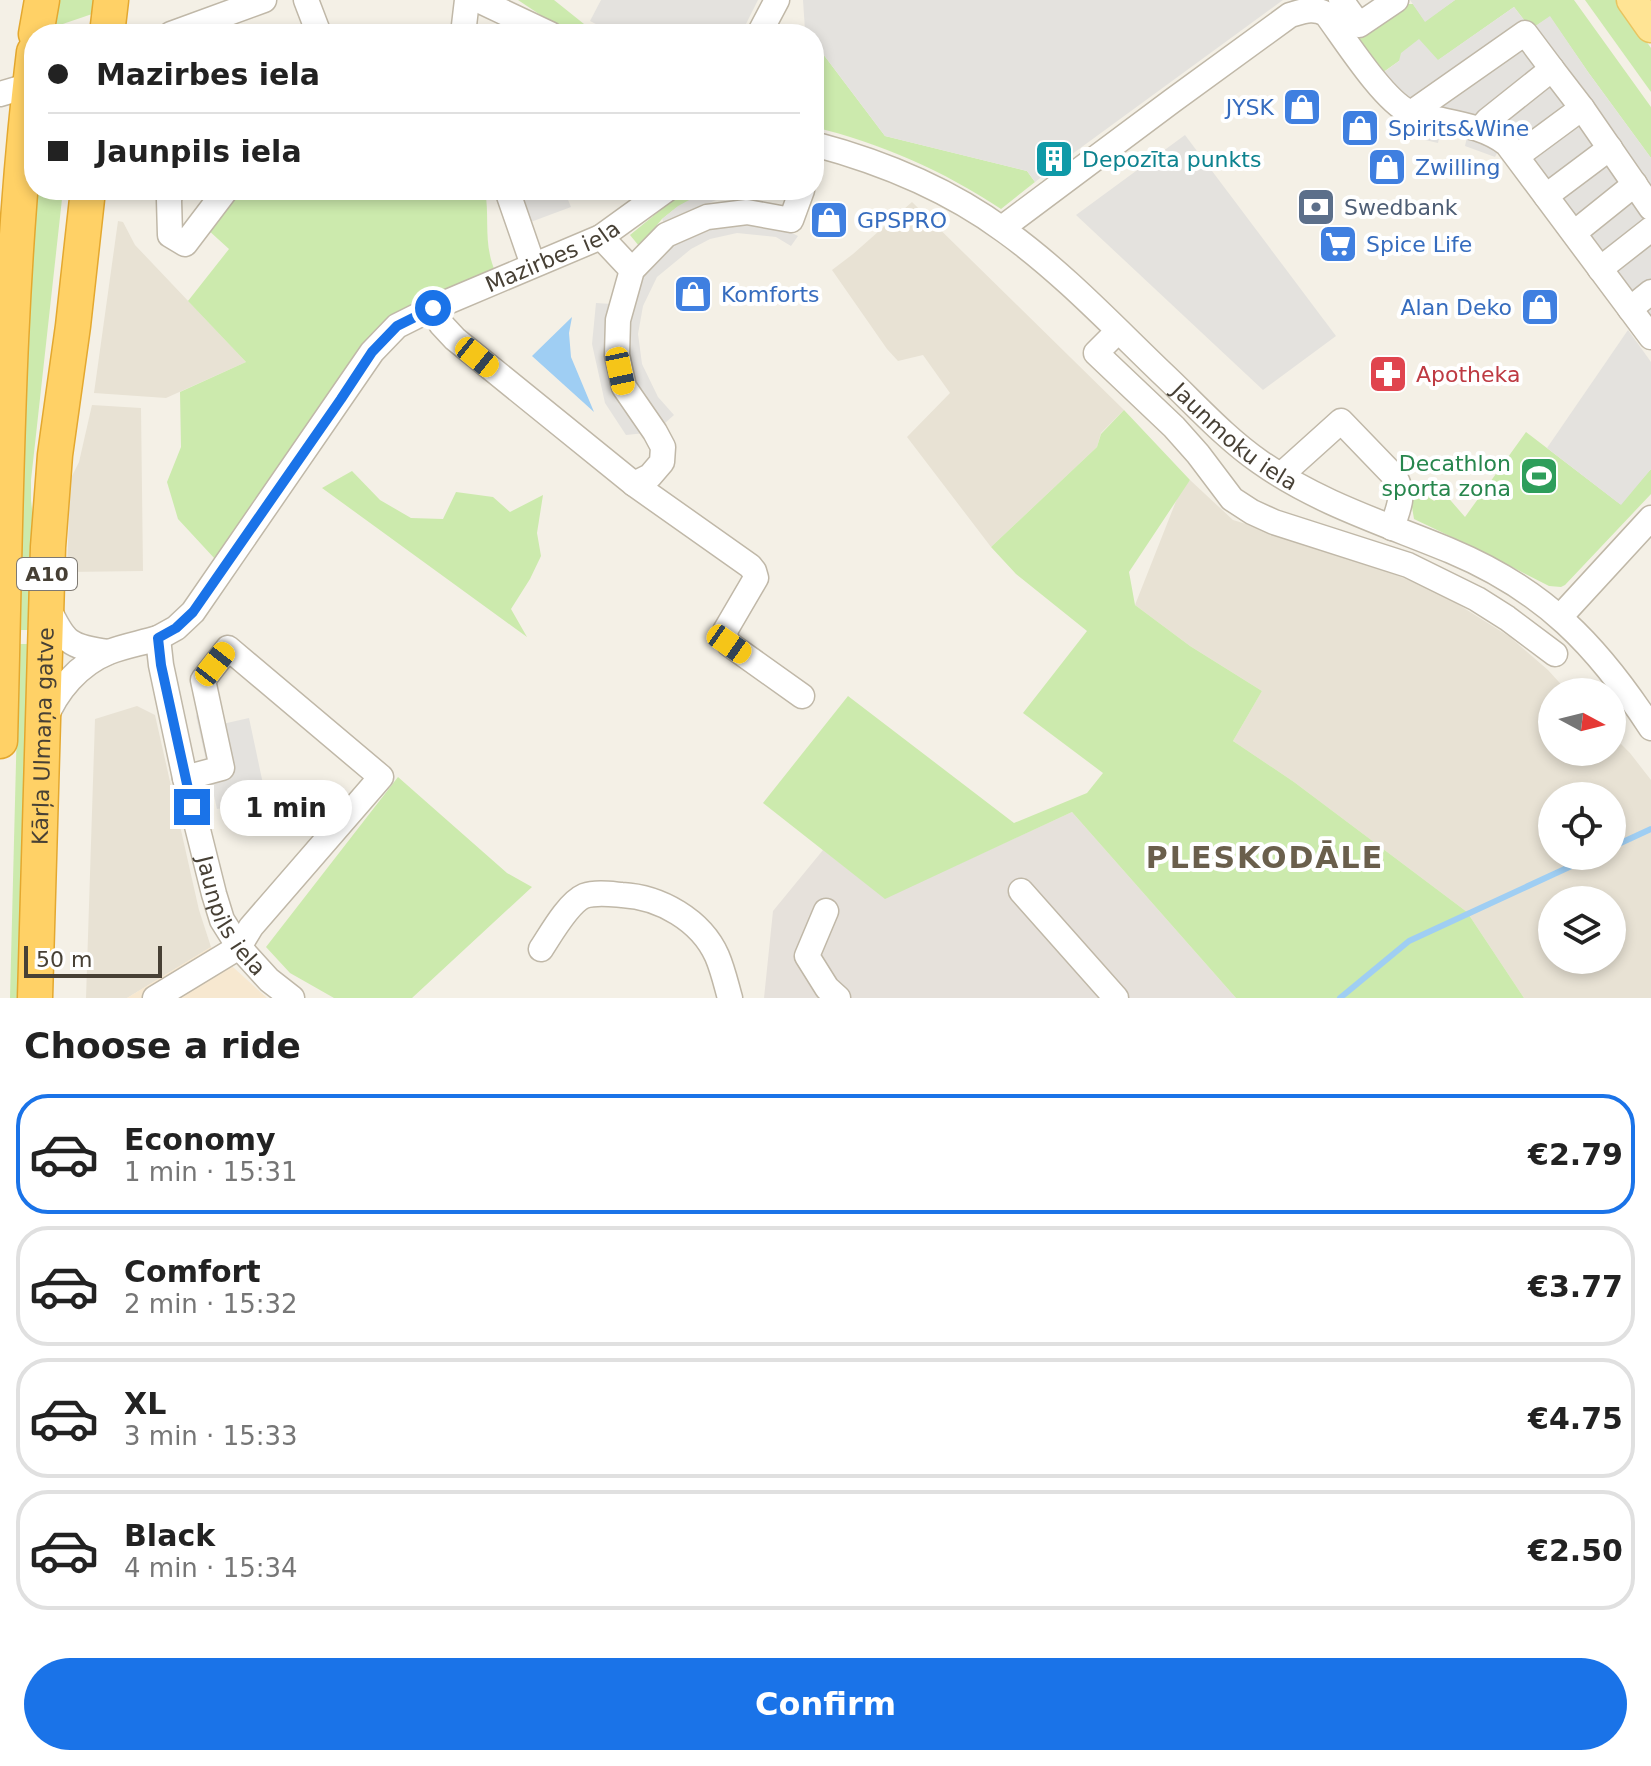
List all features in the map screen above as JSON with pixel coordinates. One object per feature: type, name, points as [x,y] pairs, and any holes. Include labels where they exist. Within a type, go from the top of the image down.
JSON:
[{"type":"highway","points":[[38,24],[42,0]]},
{"type":"highway","points":[[108,24],[111,0]]},
{"type":"highway","name":"Kārļa Ulmaņa gatve","points":[[0,741],[6,436],[24,88]]},
{"type":"highway","name":"Kārļa Ulmaņa gatve","points":[[35,998],[48,547],[55,455],[87,200]]},
{"type":"main road","points":[[1632,0],[1651,27]]},
{"type":"street","points":[[198,24],[264,0]]},
{"type":"street","points":[[306,0],[315,24]]},
{"type":"street","points":[[466,24],[467,0]]},
{"type":"street","points":[[478,0],[529,24]]},
{"type":"street","points":[[504,0],[534,24]]},
{"type":"street","points":[[764,24],[777,0]]},
{"type":"street","points":[[1341,0],[1359,25],[1396,0]]},
{"type":"street","points":[[1002,228],[1290,15],[1318,10],[1326,14],[1398,106],[1411,113],[1481,128],[1507,144],[1651,337]]},
{"type":"street","points":[[1411,113],[1525,33],[1582,108],[1651,208]]},
{"type":"street","points":[[1481,128],[1552,69]]},
{"type":"street","points":[[1517,156],[1582,108]]},
{"type":"street","points":[[1546,196],[1610,148]]},
{"type":"street","name":"Jaunmoku iela","points":[[824,150],[866,158],[902,173],[946,193],[1002,228],[1060,276],[1239,446],[1281,475],[1322,498],[1454,552],[1537,598],[1596,653],[1651,728]]},
{"type":"street","points":[[1574,233],[1635,184]]},
{"type":"street","points":[[70,200],[69,216],[81,253]]},
{"type":"street","points":[[169,200],[170,235],[185,244],[210,200]]},
{"type":"street","points":[[515,200],[533,265]]},
{"type":"street","name":"Mazirbes iela","points":[[158,638],[176,628],[193,612],[372,352],[397,326],[601,237],[652,200]]},
{"type":"street","points":[[634,484],[650,476],[662,462],[663,447],[624,387],[617,355],[618,320],[632,270],[666,235],[707,217],[747,212],[791,220],[798,200]]},
{"type":"street","points":[[1600,269],[1651,229]]},
{"type":"street","points":[[601,237],[632,270]]},
{"type":"street","points":[[1630,309],[1651,292]]},
{"type":"street","points":[[433,308],[441,324],[455,339],[634,484],[750,566],[756,578],[725,631],[726,638],[729,644],[802,696]]},
{"type":"street","name":"Jaunmoku iela","points":[[1118,331],[1096,353],[1174,427],[1232,499],[1274,522],[1408,565],[1477,599],[1555,654]]},
{"type":"street","points":[[1281,475],[1341,421],[1395,477],[1401,488],[1401,502],[1392,528]]},
{"type":"street","points":[[1560,617],[1651,518]]},
{"type":"street","points":[[1408,565],[1418,538]]},
{"type":"street","points":[[47,605],[57,628],[74,645],[108,652]]},
{"type":"street","points":[[43,726],[50,705],[71,677],[108,652],[158,638]]},
{"type":"street","name":"Jaunpils iela","points":[[158,638],[185,778],[222,920],[239,947],[285,996]]},
{"type":"street","points":[[155,998],[239,947],[251,927],[381,777],[228,648],[203,680],[222,768],[185,778]]},
{"type":"street","points":[[1021,891],[1116,998]]},
{"type":"street","points":[[541,949],[571,907],[585,896],[636,896],[653,900],[675,911],[702,934],[717,955],[730,998]]},
{"type":"street","points":[[826,911],[807,956],[827,988],[838,998]]},
{"type":"shaded area","points":[[601,0],[758,0],[746,24],[596,24],[590,21]]},
{"type":"shaded area","points":[[803,0],[1283,0],[1064,160],[1054,146],[1042,155],[1052,169],[1035,182],[1027,171],[885,136],[824,55],[824,24],[805,24]]},
{"type":"shaded area","points":[[1410,0],[1455,0],[1425,22]]},
{"type":"shaded area","points":[[1514,7],[1531,29],[1550,16],[1651,158],[1651,348],[1498,151],[1495,157],[1465,146],[1467,137],[1453,134],[1440,133],[1438,143],[1408,136],[1410,124],[1369,83],[1399,61],[1401,53],[1419,39],[1438,60]]},
{"type":"shaded area","points":[[1185,135],[1336,336],[1263,390],[1076,215]]},
{"type":"shaded area","points":[[511,200],[568,200],[571,207],[520,226]]},
{"type":"shaded area","points":[[689,200],[716,200],[684,214],[667,228],[662,219]]},
{"type":"shaded area","points":[[912,202],[1124,410],[1101,433],[1097,447],[991,547],[907,437],[950,393],[923,355],[898,361],[832,270]]},
{"type":"shaded area","points":[[118,221],[123,222],[135,245],[246,362],[166,398],[94,393]]},
{"type":"shaded area","points":[[740,222],[786,230],[798,236],[791,246],[776,237],[737,233],[710,239],[691,249],[657,277],[643,306],[638,334],[642,364],[658,397],[674,415],[655,432],[626,435],[605,403],[592,344],[596,303],[626,305],[641,274],[669,246],[700,227]]},
{"type":"shaded area","points":[[1628,330],[1651,362],[1651,469],[1621,505],[1547,448]]},
{"type":"shaded area","points":[[92,405],[141,408],[143,571],[67,572],[70,480],[79,462]]},
{"type":"shaded area","points":[[1190,480],[1233,520],[1347,555],[1440,593],[1510,637],[1555,678],[1538,678],[1538,766],[1626,766],[1626,749],[1651,780],[1651,998],[1524,998],[1467,912],[1294,782],[1233,741],[1262,691],[1190,646],[1135,605],[1180,491]]},
{"type":"shaded area","points":[[137,706],[155,715],[199,910],[211,947],[127,998],[86,998],[95,719]]},
{"type":"shaded area","points":[[202,706],[218,725],[249,718],[263,784],[226,792],[229,807],[217,809],[196,716]]},
{"type":"shaded area","points":[[1072,812],[1236,998],[764,998],[773,911],[823,850],[885,898]]},
{"type":"shaded area","points":[[211,947],[267,998],[127,998]]},
{"type":"green space","points":[[57,0],[97,0],[95,13],[54,24]]},
{"type":"green space","points":[[518,0],[554,0],[584,24],[551,22]]},
{"type":"green space","points":[[1455,0],[1574,0],[1651,107],[1651,158],[1550,17],[1531,29],[1514,7],[1437,61],[1399,61],[1382,73],[1354,37],[1405,4],[1413,4],[1425,21]]},
{"type":"green space","points":[[1585,0],[1617,0],[1651,48],[1651,92]]},
{"type":"green space","points":[[824,55],[885,136],[1027,171],[1035,182],[1001,209],[957,182],[863,141],[824,130]]},
{"type":"green space","points":[[35,200],[62,200],[31,480],[36,539],[34,630],[18,630]]},
{"type":"green space","points":[[226,200],[486,200],[489,250],[495,271],[399,311],[373,332],[215,559],[178,519],[167,482],[181,447],[180,392],[246,362],[188,301],[229,249],[207,229]]},
{"type":"green space","points":[[673,200],[690,200],[662,219],[639,246],[630,235]]},
{"type":"green space","points":[[1124,410],[1190,480],[1129,572],[1135,605],[1190,646],[1262,691],[1233,741],[1294,782],[1467,912],[1524,998],[1236,998],[1072,812],[885,899],[763,803],[848,696],[1014,823],[1087,793],[1103,773],[1023,713],[1087,631],[1016,574],[991,547],[1097,447],[1101,434]]},
{"type":"green space","name":"Decathlon sporta zona","points":[[1526,432],[1620,504],[1651,469],[1651,494],[1561,587],[1549,586],[1414,519],[1412,507],[1408,506],[1408,477],[1434,501],[1445,494],[1465,517]]},
{"type":"green space","points":[[352,471],[380,500],[411,518],[443,519],[456,492],[493,497],[510,512],[543,495],[537,533],[541,556],[511,609],[527,637],[322,488]]},
{"type":"green space","points":[[19,644],[34,644],[24,998],[10,998]]},
{"type":"green space","points":[[398,777],[507,873],[532,887],[412,998],[334,998],[290,973],[266,947]]},
{"type":"water","points":[[572,317],[569,333],[571,357],[594,412],[532,356]]},
{"type":"waterway","points":[[1626,841],[1651,829]]},
{"type":"waterway","points":[[1340,998],[1409,941],[1563,870]]},
{"type":"place","name":"JYSK","points":[[1302,107]]},
{"type":"place","name":"Spirits&Wine","points":[[1360,128]]},
{"type":"place","name":"Depozīta punkts","points":[[1054,159]]},
{"type":"place","name":"Zwilling","points":[[1387,167]]},
{"type":"place","name":"Swedbank","points":[[1316,207]]},
{"type":"place","name":"GPSPRO","points":[[829,220]]},
{"type":"place","name":"Spice Life","points":[[1338,244]]},
{"type":"place","name":"Komforts","points":[[693,294]]},
{"type":"place","name":"Alan Deko","points":[[1540,307]]},
{"type":"place","name":"Apotheka","points":[[1388,374]]},
{"type":"place","name":"Decathlon sporta zona","points":[[1539,476]]},
{"type":"district","name":"PLESKODĀLE","points":[[1265,858]]},
{"type":"route","points":[[192,807],[158,638],[176,628],[193,612],[372,352],[397,326],[433,308]]}]
